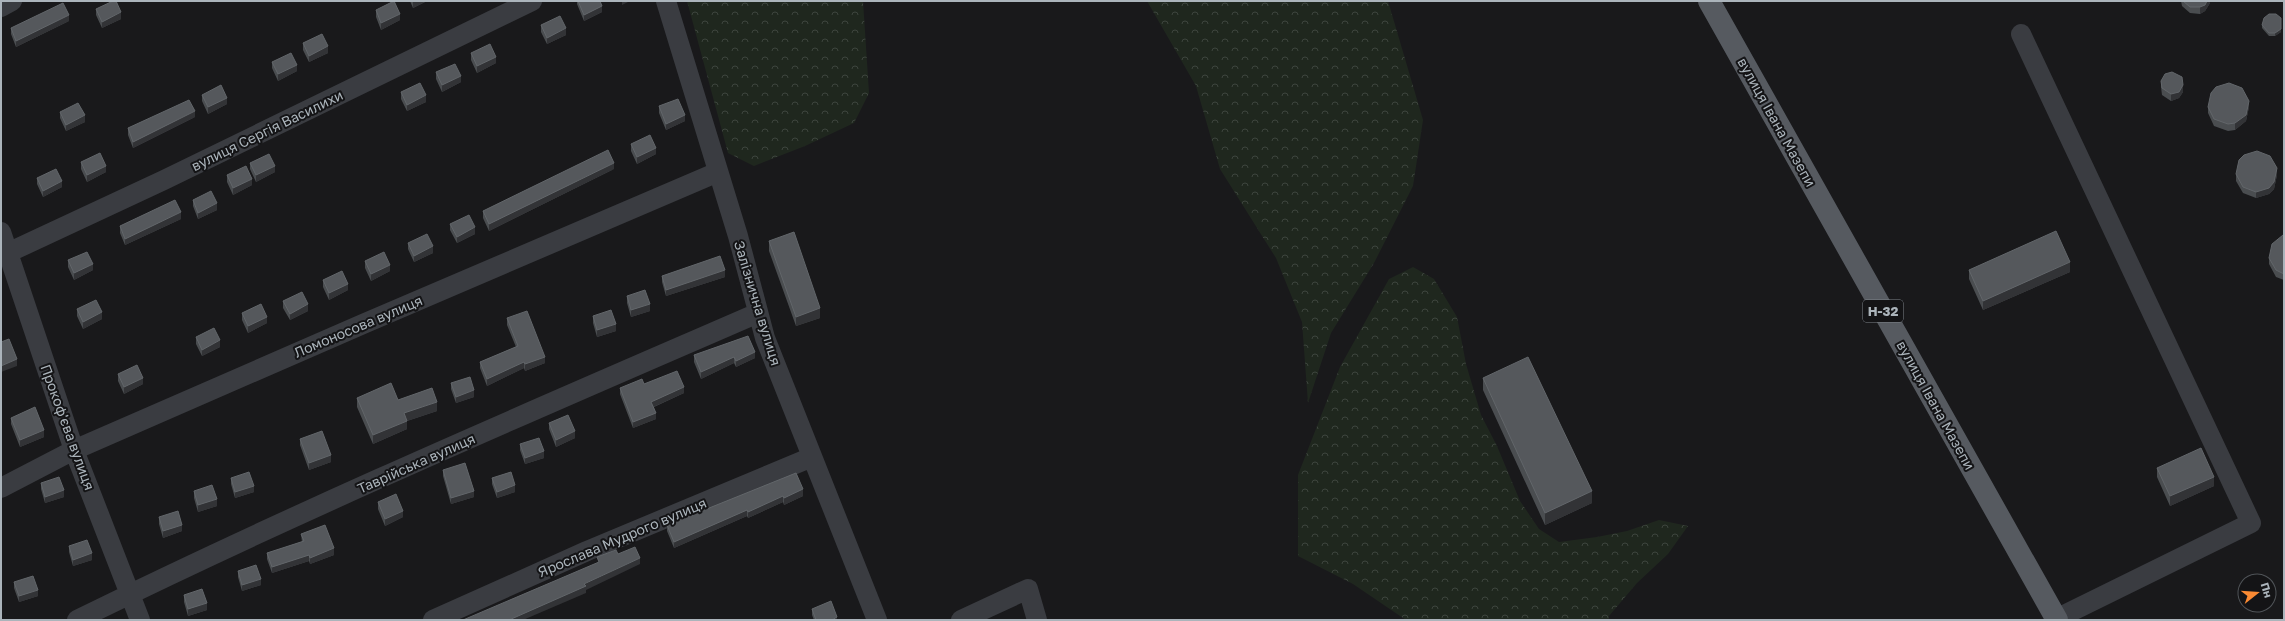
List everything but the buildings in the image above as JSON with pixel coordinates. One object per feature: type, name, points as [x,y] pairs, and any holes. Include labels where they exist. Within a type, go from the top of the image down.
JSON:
[{"type":"main road","name":"вулиця Івана Мазепи","points":[[1709,1],[2057,619]]},
{"type":"street","points":[[1,7],[12,1]]},
{"type":"street","name":"вулиця Сергія Василихи","points":[[4,254],[532,1]]},
{"type":"street","name":"Залізнична вулиця","points":[[666,1],[718,172],[765,338],[877,620]]},
{"type":"street","points":[[2021,34],[2251,523],[2057,619]]},
{"type":"street","name":"Ломоносова вулиця","points":[[1,488],[74,450],[718,172]]},
{"type":"street","name":"Прокоф'єва вулиця","points":[[1,232],[4,254],[74,450],[131,593],[140,620]]},
{"type":"street","name":"Таврійська вулиця","points":[[77,620],[131,593],[470,439],[758,313]]},
{"type":"street","name":"Ярослава Мудрого вулиця","points":[[433,620],[587,551],[812,457]]},
{"type":"street","points":[[961,620],[1028,589],[1037,620]]},
{"type":"green space","points":[[687,1],[863,1],[869,93],[854,123],[805,146],[754,166],[728,153]]},
{"type":"green space","points":[[1147,1],[1388,1],[1423,120],[1413,186],[1374,263],[1331,333],[1308,403],[1302,322],[1276,258],[1220,169],[1196,86]]},
{"type":"green space","points":[[1413,267],[1434,279],[1457,317],[1466,364],[1481,415],[1497,446],[1520,501],[1539,529],[1559,542],[1627,531],[1659,520],[1688,526],[1668,554],[1637,583],[1609,616],[1609,620],[1406,620],[1353,584],[1298,556],[1298,475],[1340,367],[1389,279]]}]
